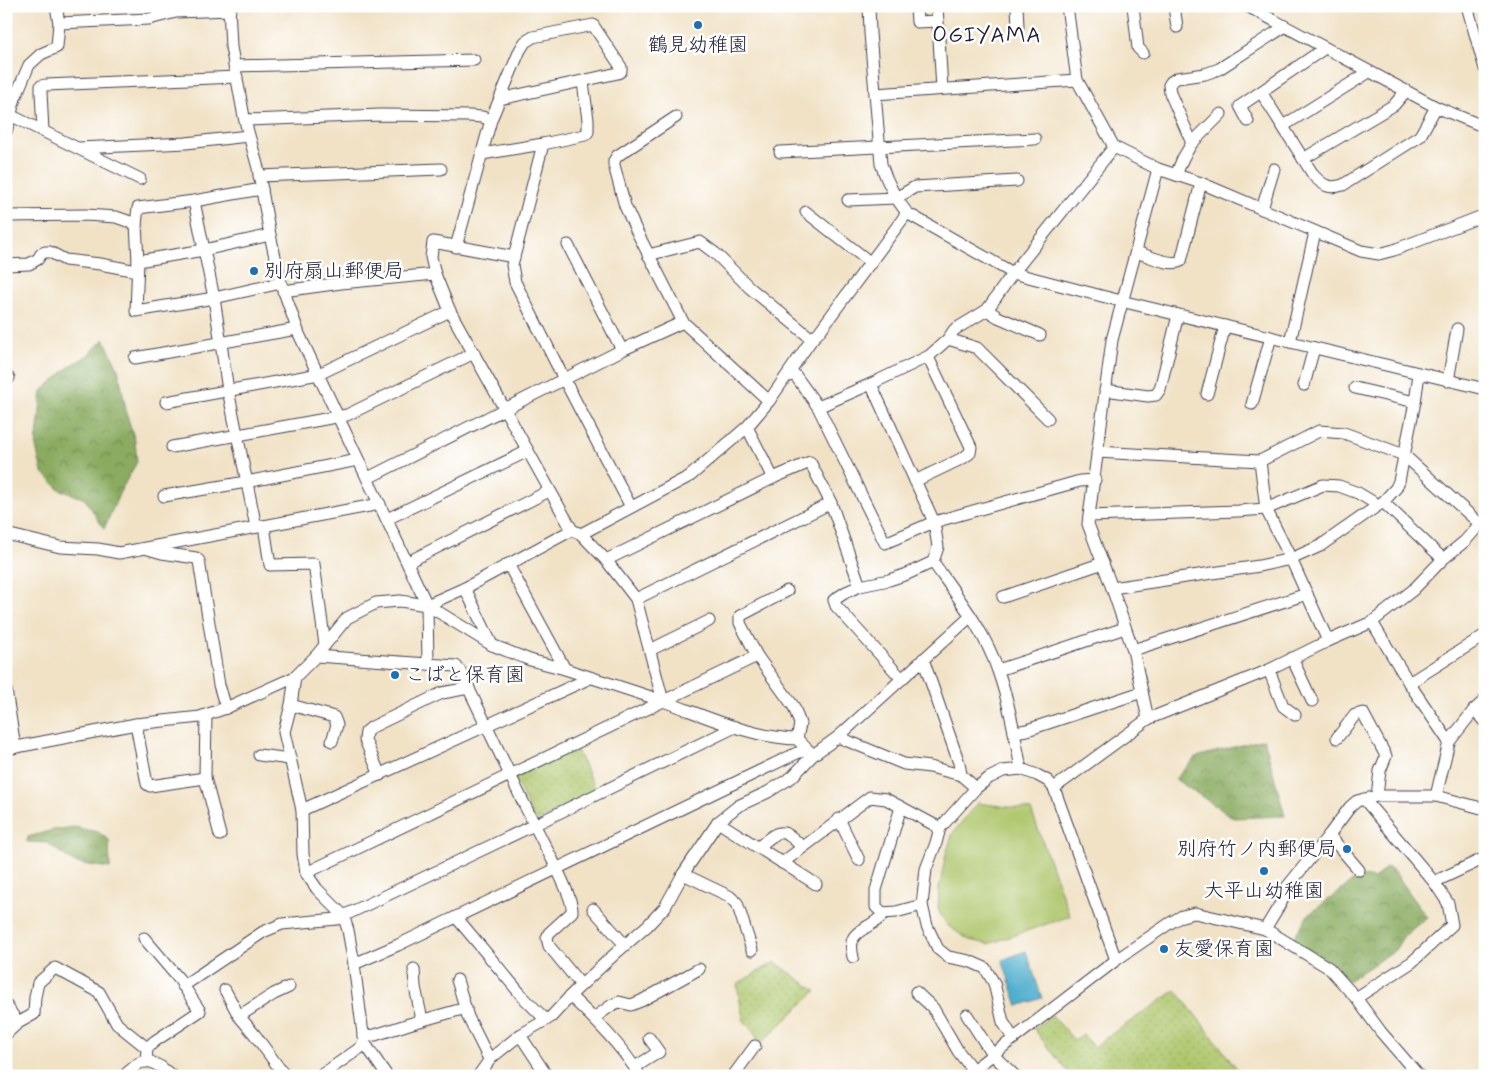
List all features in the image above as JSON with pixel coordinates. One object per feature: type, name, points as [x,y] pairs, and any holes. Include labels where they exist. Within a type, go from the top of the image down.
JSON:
[{"type":"street","points":[[6,132],[9,114],[29,65],[42,54],[57,46],[59,23],[56,6]]},
{"type":"street","points":[[868,6],[881,164],[885,177],[896,198],[907,213],[1013,273],[1485,389]]},
{"type":"street","points":[[916,6],[917,22],[938,21]]},
{"type":"street","points":[[937,6],[942,89]]},
{"type":"street","points":[[1017,6],[1018,26]]},
{"type":"street","points":[[1067,6],[1076,80],[1114,146],[1158,169],[1201,183],[1361,251],[1379,254],[1485,215]]},
{"type":"street","points":[[1133,6],[1138,48],[1143,53]]},
{"type":"street","points":[[1174,6],[1177,27]]},
{"type":"street","points":[[1247,6],[1436,107],[1485,127]]},
{"type":"street","points":[[1467,6],[1485,69]]},
{"type":"street","points":[[59,23],[149,19],[176,12],[230,8],[231,47],[248,136],[262,189],[282,287],[297,329],[428,605],[428,664]]},
{"type":"street","points":[[456,246],[491,120],[500,98],[520,50],[525,42],[533,37],[593,25],[621,68],[618,74],[500,98]]},
{"type":"street","points":[[1192,143],[1170,93],[1169,85],[1171,82],[1177,78],[1219,70],[1284,26]]},
{"type":"street","points":[[1248,121],[1240,106],[1325,48]]},
{"type":"street","points":[[43,131],[41,86],[46,85],[236,71],[474,60]]},
{"type":"street","points":[[1283,126],[1369,72]]},
{"type":"street","points":[[874,94],[1076,80]]},
{"type":"street","points":[[482,154],[585,135],[588,132],[588,120],[583,82]]},
{"type":"street","points":[[1303,159],[1394,105],[1406,91]]},
{"type":"street","points":[[1262,92],[1314,176],[1324,185],[1335,187],[1343,185],[1420,136],[1436,107]]},
{"type":"street","points":[[9,114],[140,179]]},
{"type":"street","points":[[1176,175],[1192,143],[1221,114]]},
{"type":"street","points":[[245,120],[382,115],[469,116],[491,120]]},
{"type":"street","points":[[676,116],[616,156],[614,161],[625,206],[683,322],[768,402]]},
{"type":"street","points":[[79,148],[186,144],[248,136]]},
{"type":"street","points":[[780,152],[1035,139]]},
{"type":"street","points":[[543,144],[512,265],[515,282],[564,380],[632,507]]},
{"type":"street","points":[[818,407],[928,357],[948,339],[954,330],[987,310],[1013,273],[1114,146]]},
{"type":"street","points":[[259,176],[440,169]]},
{"type":"street","points":[[1148,719],[1133,650],[1088,524],[1112,340],[1158,169]]},
{"type":"street","points":[[1262,209],[1274,169]]},
{"type":"street","points":[[848,200],[896,198],[915,187],[1017,180]]},
{"type":"street","points":[[1136,252],[1169,262],[1176,263],[1180,260],[1201,183]]},
{"type":"street","points":[[262,189],[194,201],[138,208],[136,224],[138,266],[136,311],[282,287],[436,274]]},
{"type":"street","points":[[194,201],[214,298],[228,390],[246,482],[270,565],[314,564],[325,645]]},
{"type":"street","points":[[806,212],[871,263]]},
{"type":"street","points":[[428,605],[465,588],[508,564],[632,507],[690,476],[747,427],[768,402],[812,339],[907,213]]},
{"type":"street","points":[[6,216],[86,215],[116,217],[136,224]]},
{"type":"street","points":[[1290,342],[1315,232]]},
{"type":"street","points":[[6,265],[29,264],[38,259],[41,254],[50,252],[66,260],[138,266],[270,235]]},
{"type":"street","points":[[514,257],[433,242],[431,257],[450,311],[550,491],[577,532],[606,560],[636,599],[663,701]]},
{"type":"street","points":[[648,255],[700,242],[716,254],[750,288],[812,339]]},
{"type":"street","points":[[568,245],[622,350]]},
{"type":"street","points":[[987,310],[998,317],[1040,335]]},
{"type":"street","points":[[166,402],[319,374],[450,311]]},
{"type":"street","points":[[1105,390],[1148,396],[1156,395],[1160,389],[1178,315]]},
{"type":"street","points":[[368,478],[622,350],[683,322]]},
{"type":"street","points":[[1206,394],[1225,326]]},
{"type":"street","points":[[136,358],[297,329]]},
{"type":"street","points":[[1448,381],[1458,329]]},
{"type":"street","points":[[1252,404],[1271,337]]},
{"type":"street","points":[[948,339],[977,348],[1048,419]]},
{"type":"street","points":[[1304,385],[1314,348]]},
{"type":"street","points":[[172,447],[347,415],[474,353]]},
{"type":"street","points":[[915,481],[962,458],[970,453],[971,447],[928,357]]},
{"type":"street","points":[[1112,588],[1259,566],[1291,559],[1320,546],[1380,503],[1396,488],[1415,402],[1419,374]]},
{"type":"street","points":[[786,376],[795,375],[818,407],[885,543],[934,522],[1080,481],[1095,480]]},
{"type":"street","points":[[871,384],[934,522],[938,547],[933,562],[889,580],[860,586],[834,600],[836,606],[902,679]]},
{"type":"street","points":[[1355,388],[1415,402]]},
{"type":"street","points":[[747,427],[773,478]]},
{"type":"street","points":[[1054,788],[1148,719],[1269,670],[1372,622],[1413,590],[1482,523],[1404,455],[1344,433],[1320,431],[1260,461],[1097,452]]},
{"type":"street","points":[[387,519],[528,450]]},
{"type":"street","points":[[164,496],[358,460]]},
{"type":"street","points":[[1260,461],[1266,509],[1328,641]]},
{"type":"street","points":[[606,560],[773,478],[810,462],[831,504],[860,586]]},
{"type":"street","points":[[1090,516],[1266,509],[1323,485],[1339,486],[1380,503],[1443,559]]},
{"type":"street","points":[[408,562],[550,491]]},
{"type":"street","points":[[6,534],[60,548],[98,549],[119,553],[380,504]]},
{"type":"street","points":[[636,599],[831,504]]},
{"type":"street","points":[[146,548],[162,553],[196,558],[199,561],[218,685],[226,708]]},
{"type":"street","points":[[933,562],[971,616],[998,670],[1014,732],[1021,769]]},
{"type":"street","points":[[508,564],[565,669]]},
{"type":"street","points":[[1003,597],[1103,564]]},
{"type":"street","points":[[465,588],[492,645]]},
{"type":"street","points":[[788,591],[740,616],[740,623],[757,656],[794,707],[800,724],[797,739]]},
{"type":"street","points":[[1133,650],[1307,594]]},
{"type":"street","points":[[6,690],[11,748],[136,724],[200,717],[226,708],[295,677],[316,656],[347,618],[376,603],[400,600],[428,605],[492,645],[530,660],[565,669],[663,701],[735,727],[781,739],[797,739],[811,752]]},
{"type":"street","points":[[478,1076],[489,1059],[520,1035],[551,1017],[581,984],[666,907],[682,874],[718,822],[738,806],[768,792],[792,777],[811,752],[838,737],[971,616]]},
{"type":"street","points":[[650,650],[709,621]]},
{"type":"street","points":[[1372,622],[1409,683],[1449,742]]},
{"type":"street","points":[[998,670],[1125,628]]},
{"type":"street","points":[[1409,683],[1485,635]]},
{"type":"street","points":[[316,656],[456,666],[488,725],[509,775],[557,869],[573,908],[572,912],[549,933],[547,938],[549,946],[581,984]]},
{"type":"street","points":[[306,873],[757,656]]},
{"type":"street","points":[[1292,658],[1312,701]]},
{"type":"street","points":[[923,660],[959,763],[961,775]]},
{"type":"street","points":[[1269,670],[1283,706],[1295,715]]},
{"type":"street","points":[[295,677],[291,705],[284,732],[302,810],[303,854],[306,873],[317,889],[343,915],[348,930],[354,964],[364,1039],[387,1076]]},
{"type":"street","points":[[302,810],[590,678]]},
{"type":"street","points":[[380,775],[365,740],[366,732],[372,727],[442,693],[469,688]]},
{"type":"street","points":[[1014,732],[1027,730],[1142,692]]},
{"type":"street","points":[[1436,796],[1449,742],[1474,710],[1485,700]]},
{"type":"street","points":[[291,705],[334,717],[337,725],[332,741]]},
{"type":"street","points":[[1474,710],[1485,722]]},
{"type":"street","points":[[1337,738],[1355,715],[1362,713],[1386,756],[1380,772],[1377,796]]},
{"type":"street","points":[[206,715],[206,778],[220,835]]},
{"type":"street","points":[[136,724],[147,784],[150,786],[206,778]]},
{"type":"street","points":[[183,986],[263,932],[282,924],[336,919],[735,727]]},
{"type":"street","points":[[838,737],[904,764],[930,767],[961,775],[976,788]]},
{"type":"street","points":[[354,964],[557,869],[797,753],[811,752]]},
{"type":"street","points":[[259,755],[290,759]]},
{"type":"street","points":[[1013,1038],[1003,1022],[994,983],[985,968],[969,961],[948,957],[938,949],[927,926],[922,905],[926,869],[940,828],[976,788],[989,778],[1003,771],[1021,769],[1048,781],[1054,788],[1116,960]]},
{"type":"street","points":[[1265,929],[1282,901],[1287,887],[1357,800],[1377,796],[1436,796],[1485,809]]},
{"type":"street","points":[[782,863],[870,797],[886,799],[940,828]]},
{"type":"street","points":[[1356,998],[1412,962],[1452,925],[1448,903],[1434,882],[1364,799]]},
{"type":"street","points":[[901,807],[876,890],[876,907],[884,913],[922,905]]},
{"type":"street","points":[[839,819],[859,860]]},
{"type":"street","points":[[718,822],[816,884]]},
{"type":"street","points":[[759,848],[777,833],[785,832],[802,848]]},
{"type":"street","points":[[1329,835],[1359,870]]},
{"type":"street","points":[[1434,882],[1485,858]]},
{"type":"street","points":[[682,874],[729,896],[737,903],[752,950]]},
{"type":"street","points":[[593,909],[625,945]]},
{"type":"street","points":[[853,957],[851,944],[854,936],[884,913]]},
{"type":"street","points":[[916,992],[933,1008],[958,1051],[968,1073],[1116,960],[1170,922],[1182,916],[1195,913],[1265,929],[1329,968],[1356,998],[1381,1032],[1419,1076]]},
{"type":"street","points":[[456,917],[523,997],[546,1020]]},
{"type":"street","points":[[144,938],[183,986],[200,1011],[147,1048],[146,1062]]},
{"type":"street","points":[[6,1034],[18,1023],[34,1014],[38,983],[55,968],[99,992],[117,1024],[147,1048]]},
{"type":"street","points":[[414,969],[415,987],[422,1020]]},
{"type":"street","points":[[594,1018],[612,1004],[619,1002],[631,1005],[641,1001],[699,969]]},
{"type":"street","points":[[457,980],[468,1017],[489,1059]]},
{"type":"street","points":[[239,1016],[289,987]]},
{"type":"street","points":[[225,990],[239,1016],[285,1076]]},
{"type":"street","points":[[570,996],[594,1018],[638,1071],[659,1052],[650,1038]]},
{"type":"street","points":[[6,1005],[18,1023]]},
{"type":"street","points":[[364,1039],[466,1008]]},
{"type":"street","points":[[967,1015],[992,1054],[1015,1076]]},
{"type":"street","points":[[520,1035],[547,1076]]},
{"type":"street","points":[[320,1076],[338,1071],[360,1048],[364,1039]]},
{"type":"street","points":[[733,1076],[755,1046]]},
{"type":"street","points":[[127,1073],[139,1063],[149,1061],[162,1067],[172,1076]]},
{"type":"green space","points":[[104,339],[118,368],[127,415],[135,441],[137,462],[120,492],[104,529],[85,499],[59,489],[42,472],[36,447],[42,391],[69,367],[88,355]]},
{"type":"green space","points":[[1264,739],[1285,816],[1234,818],[1175,779],[1196,757]]},
{"type":"green space","points":[[576,748],[597,793],[535,822],[514,777]]},
{"type":"green space","points":[[977,803],[1031,810],[1070,916],[989,944],[969,940],[947,925],[938,910],[939,889],[946,854],[953,833]]},
{"type":"green space","points":[[74,827],[98,832],[109,840],[110,868],[75,863],[47,843],[27,842],[28,837],[53,830]]},
{"type":"green space","points":[[1386,867],[1393,870],[1427,917],[1403,937],[1395,950],[1348,981],[1292,940],[1308,915],[1358,876],[1374,879]]},
{"type":"green space","points":[[775,962],[816,991],[761,1043],[743,1019],[737,984]]},
{"type":"green space","points":[[1176,990],[1243,1076],[1071,1076],[1034,1029],[1052,1015],[1074,1040],[1083,1034],[1093,1047]]},
{"type":"water","points":[[1026,951],[1042,998],[1018,1006],[1002,960]]},
{"type":"place","name":"鶴見幼稚園","points":[[698,25]]},
{"type":"place","name":"別府扇山郵便局","points":[[254,271]]},
{"type":"place","name":"こばと保育園","points":[[395,675]]},
{"type":"place","name":"別府竹ノ内郵便局","points":[[1347,849]]},
{"type":"place","name":"大平山幼稚園","points":[[1264,871]]},
{"type":"place","name":"友愛保育園","points":[[1164,949]]},
{"type":"district","name":"OGIYAMA","points":[[987,36]]}]
